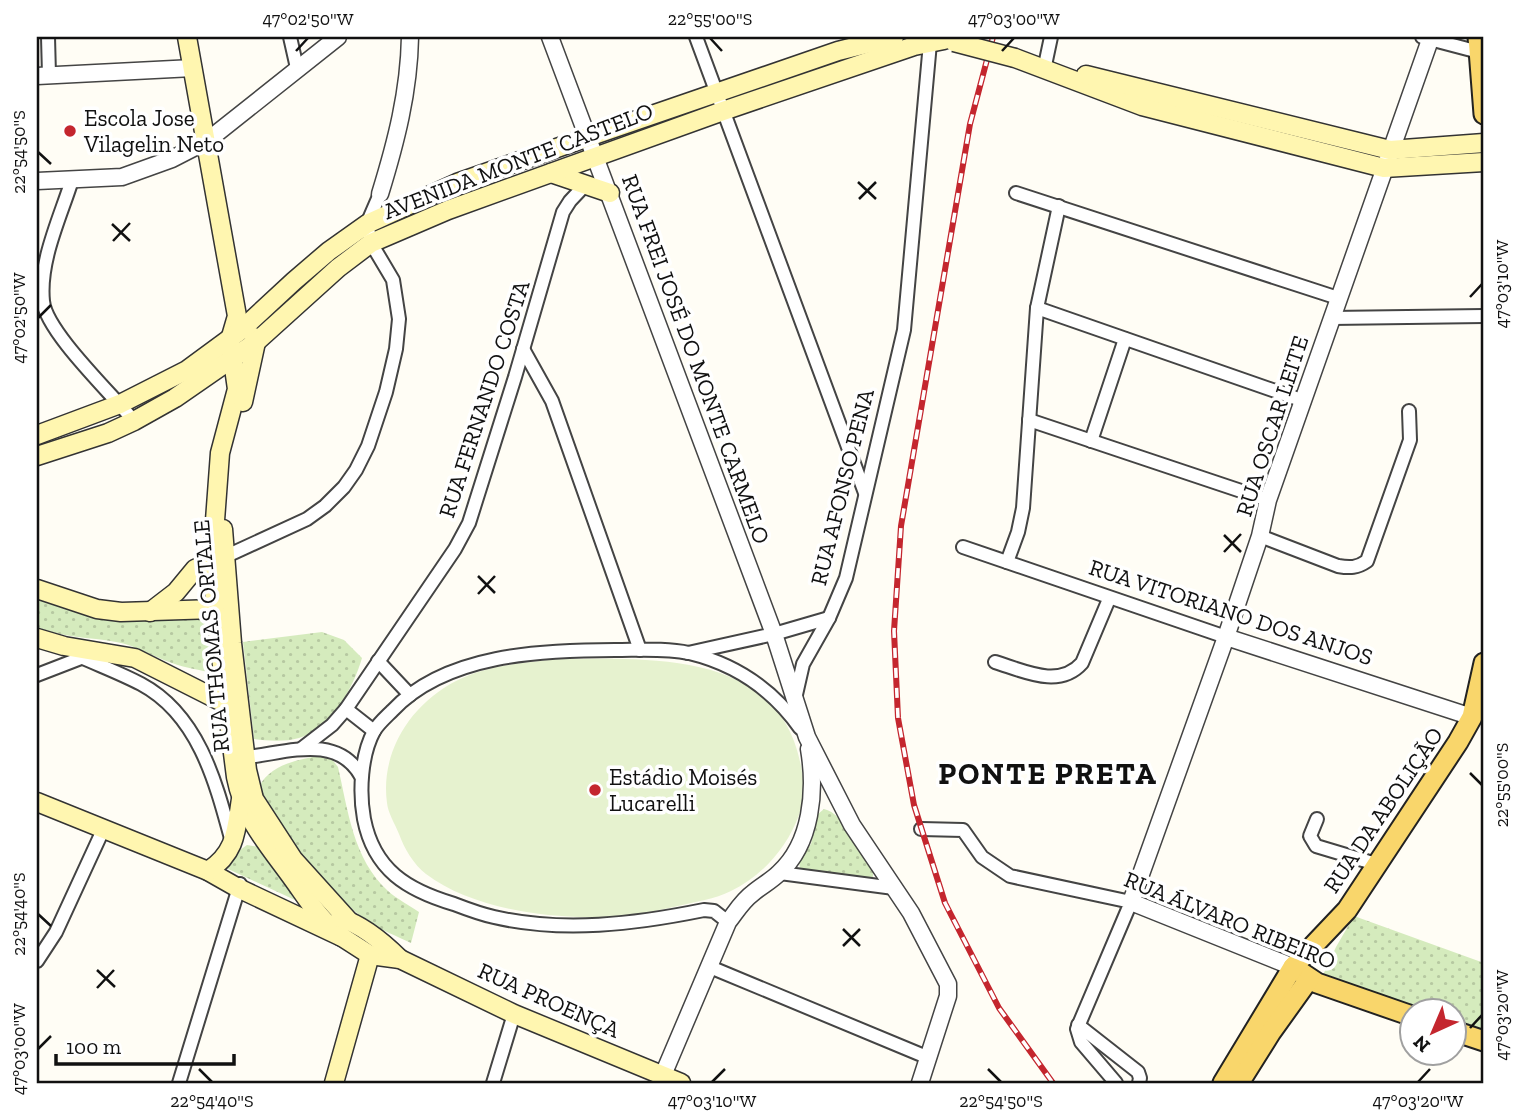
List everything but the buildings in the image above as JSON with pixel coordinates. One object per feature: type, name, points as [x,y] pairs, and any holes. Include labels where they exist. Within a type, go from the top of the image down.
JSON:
[{"type":"main road","points":[[187,37],[242,320],[256,342]]},
{"type":"main road","name":"AVENIDA MONTE CASTELO","points":[[37,435],[120,404],[187,370],[230,340],[242,320],[367,224],[457,183],[716,92],[835,44],[894,37]]},
{"type":"main road","name":"AVENIDA MONTE CASTELO","points":[[37,456],[108,433],[175,398],[256,342],[338,268],[371,243],[448,210],[914,46],[939,40],[1033,64]]},
{"type":"main road","points":[[1479,45],[1484,114]]},
{"type":"main road","points":[[1033,64],[1390,150],[1484,144]]},
{"type":"main road","points":[[1033,64],[1142,106],[1384,168],[1484,162]]},
{"type":"main road","points":[[551,173],[610,193]]},
{"type":"main road","name":"RUA THOMAS ORTALE","points":[[230,340],[237,389],[220,453],[219,560],[247,770],[254,799],[276,835],[346,929]]},
{"type":"main road","name":"RUA THOMAS ORTALE","points":[[256,342],[228,458],[215,609],[231,744],[241,799],[264,841],[314,910]]},
{"type":"main road","points":[[150,612],[176,592],[195,569],[219,560]]},
{"type":"main road","points":[[37,589],[97,609],[121,612],[215,609]]},
{"type":"main road","points":[[37,638],[83,654],[135,658],[226,704]]},
{"type":"main road","name":"RUA DA ABOLIÇÃO","points":[[1239,1083],[1376,864],[1458,742],[1478,719],[1484,663]]},
{"type":"main road","points":[[208,871],[223,860],[232,843],[241,799]]},
{"type":"main road","name":"RUA PROENÇA","points":[[37,802],[382,942],[400,959],[514,1014],[662,1079],[681,1083]]},
{"type":"main road","points":[[232,843],[264,841]]},
{"type":"main road","name":"RUA PROENÇA","points":[[236,885],[314,910],[321,919],[346,929],[370,955],[400,959]]},
{"type":"main road","points":[[1223,1083],[1317,964],[1347,910]]},
{"type":"main road","points":[[334,1083],[370,955]]},
{"type":"main road","name":"RUA ÁLVARO RIBEIRO","points":[[1306,977],[1398,1011]]},
{"type":"street","points":[[48,37],[43,75],[193,68]]},
{"type":"street","points":[[290,37],[297,68]]},
{"type":"street","points":[[37,181],[122,177],[172,159],[206,141],[338,37]]},
{"type":"street","points":[[219,560],[307,519],[325,506],[344,488],[368,446],[386,392],[396,349],[399,319],[393,280],[371,243],[367,224],[395,147],[404,108],[410,37]]},
{"type":"street","name":"RUA FREI JOSÉ DO MONTE CARMELO","points":[[550,37],[774,634],[795,699]]},
{"type":"street","points":[[696,37],[865,494]]},
{"type":"street","points":[[1033,64],[1051,37]]},
{"type":"street","points":[[1427,37],[1479,45]]},
{"type":"street","name":"RUA OSCAR LEITE","points":[[1078,1025],[1131,902],[1226,637],[1268,500],[1427,37]]},
{"type":"street","name":"RUA AFONSO PENA","points":[[795,699],[803,664],[829,618],[846,578],[904,330],[939,40]]},
{"type":"street","points":[[72,180],[48,256],[40,305],[62,338],[134,421]]},
{"type":"street","name":"RUA FERNANDO COSTA","points":[[302,749],[332,725],[346,709],[455,549],[469,523],[563,212],[586,184]]},
{"type":"street","points":[[1016,193],[1338,298]]},
{"type":"street","points":[[1007,562],[1023,508],[1037,308],[1059,206]]},
{"type":"street","points":[[1037,308],[1304,401]]},
{"type":"street","points":[[1331,318],[1484,316]]},
{"type":"street","points":[[1091,441],[1125,339]]},
{"type":"street","points":[[523,349],[552,401],[640,650]]},
{"type":"street","points":[[1259,536],[1338,566],[1359,567],[1367,561],[1410,440],[1409,411]]},
{"type":"street","points":[[1029,420],[1268,500]]},
{"type":"street","name":"RUA VITORIANO DOS ANJOS","points":[[962,547],[1109,599],[1478,719]]},
{"type":"street","points":[[995,662],[1053,677],[1065,677],[1075,672],[1082,663],[1109,599]]},
{"type":"street","points":[[688,653],[774,634],[829,618]]},
{"type":"street","points":[[728,922],[714,911],[704,910],[629,923],[574,926],[532,924],[492,917],[411,888],[395,876],[377,855],[367,833],[362,807],[361,776],[374,731],[410,695],[449,674],[480,662],[514,656],[579,650],[688,653],[730,667],[747,676],[787,709],[807,737],[852,825],[911,914],[949,988],[920,1083]]},
{"type":"street","points":[[37,675],[83,654],[142,685],[166,702],[183,720],[216,781],[232,843]]},
{"type":"street","points":[[378,661],[410,695]]},
{"type":"street","points":[[662,1079],[728,922],[743,902],[780,873],[801,839],[811,807],[812,773],[807,737],[795,699]]},
{"type":"street","points":[[346,709],[374,731]]},
{"type":"street","points":[[231,744],[247,757],[302,749],[322,748],[336,751],[349,759],[361,776]]},
{"type":"street","points":[[1317,820],[1310,836],[1316,846],[1376,864]]},
{"type":"street","name":"RUA ÁLVARO RIBEIRO","points":[[921,829],[963,830],[982,857],[1010,876],[1131,902],[1306,977]]},
{"type":"street","points":[[37,961],[56,932],[103,830]]},
{"type":"street","points":[[780,873],[894,888]]},
{"type":"street","points":[[179,1083],[236,885]]},
{"type":"street","points":[[710,967],[929,1058]]},
{"type":"street","points":[[493,1083],[514,1014]]},
{"type":"street","points":[[1078,1025],[1077,1034],[1081,1042],[1116,1083]]},
{"type":"street","points":[[1078,1025],[1138,1072],[1139,1083]]},
{"type":"green space","points":[[37,596],[207,615],[214,673],[177,665],[123,644],[66,635],[37,627]]},
{"type":"green space","points":[[322,632],[344,640],[362,658],[340,706],[322,726],[299,738],[276,741],[254,739],[243,642]]},
{"type":"green space","name":"Estádio Moisés Lucarelli","points":[[558,659],[662,661],[697,667],[730,677],[759,693],[782,717],[797,750],[803,782],[799,815],[788,839],[772,860],[742,885],[718,896],[651,912],[609,916],[554,916],[498,906],[471,898],[426,874],[404,845],[387,803],[389,766],[402,732],[425,703],[456,681],[493,668]]},
{"type":"green space","points":[[323,755],[331,758],[338,767],[349,817],[359,849],[367,864],[388,891],[419,912],[411,943],[367,921],[320,878],[277,822],[259,787],[271,773],[286,764]]},
{"type":"green space","points":[[824,809],[839,818],[858,845],[873,871],[873,877],[868,881],[805,874],[800,869],[799,861],[811,844],[818,814]]},
{"type":"green space","points":[[247,845],[260,847],[268,856],[295,900],[226,868],[236,853]]},
{"type":"green space","points":[[1354,916],[1484,963],[1484,1034],[1468,1028],[1468,998],[1398,998],[1398,1002],[1323,975]]},
{"type":"railway","points":[[993,37],[970,124],[901,526],[894,631],[898,718],[914,805],[945,903],[999,1008],[1053,1083]]},
{"type":"place","name":"Escola Jose Vilagelin Neto","points":[[70,131]]},
{"type":"place","name":"Estádio Moisés Lucarelli","points":[[595,790]]},
{"type":"district","name":"PONTE PRETA","points":[[1048,774]]}]
